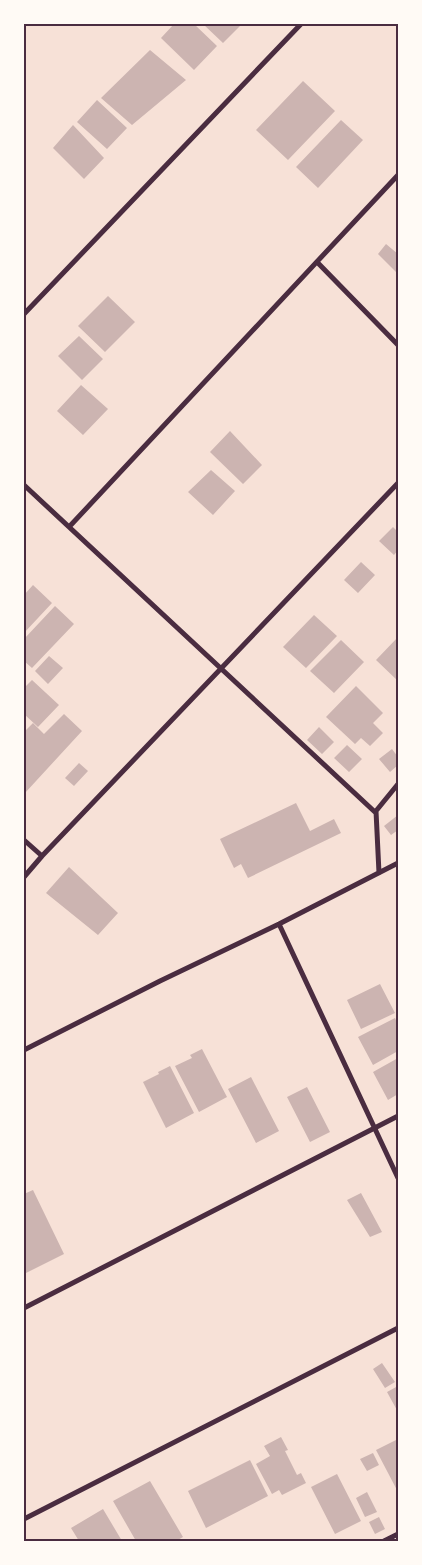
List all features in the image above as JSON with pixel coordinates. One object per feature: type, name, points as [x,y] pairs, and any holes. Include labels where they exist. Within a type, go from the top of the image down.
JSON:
[{"type":"street","points":[[24,314],[301,24]]},
{"type":"street","points":[[69,527],[398,175]]},
{"type":"street","points":[[317,262],[398,345]]},
{"type":"street","points":[[24,877],[398,484]]},
{"type":"street","points":[[24,485],[376,814]]},
{"type":"street","points":[[379,873],[376,814],[378,808],[398,784]]},
{"type":"street","points":[[24,840],[42,856]]},
{"type":"street","points":[[24,1050],[398,863]]},
{"type":"street","points":[[279,924],[398,1178]]},
{"type":"street","points":[[24,1308],[398,1116]]},
{"type":"street","points":[[24,1519],[398,1328]]},
{"type":"street","points":[[384,1541],[398,1534]]},
{"type":"building","points":[[174,24],[194,24],[217,46],[194,70],[161,38]]},
{"type":"building","points":[[203,24],[242,24],[223,43]]},
{"type":"building","points":[[150,50],[186,80],[132,125],[101,98]]},
{"type":"building","points":[[303,81],[335,111],[288,160],[256,130]]},
{"type":"building","points":[[97,100],[127,128],[107,149],[77,122]]},
{"type":"building","points":[[341,120],[363,140],[318,188],[296,167]]},
{"type":"building","points":[[73,125],[104,158],[84,179],[53,148]]},
{"type":"building","points":[[386,244],[398,254],[398,274],[378,254]]},
{"type":"building","points":[[108,296],[135,322],[105,352],[78,326]]},
{"type":"building","points":[[79,336],[103,359],[82,380],[58,356]]},
{"type":"building","points":[[81,385],[108,409],[83,435],[57,411]]},
{"type":"building","points":[[230,431],[262,465],[243,484],[210,452]]},
{"type":"building","points":[[211,470],[235,491],[213,515],[188,492]]},
{"type":"building","points":[[393,527],[398,532],[398,550],[394,555],[379,541]]},
{"type":"building","points":[[361,562],[375,575],[358,593],[344,580]]},
{"type":"building","points":[[33,585],[52,603],[24,633],[24,595]]},
{"type":"building","points":[[55,606],[74,624],[32,668],[24,661],[24,639]]},
{"type":"building","points":[[314,615],[337,636],[306,668],[283,647]]},
{"type":"building","points":[[398,637],[398,681],[376,660]]},
{"type":"building","points":[[341,640],[364,662],[334,693],[310,671]]},
{"type":"building","points":[[49,656],[63,668],[48,684],[35,671]]},
{"type":"building","points":[[32,680],[59,705],[38,727],[24,714],[24,688]]},
{"type":"building","points":[[356,686],[383,713],[373,723],[383,733],[370,746],[361,738],[355,744],[326,717]]},
{"type":"building","points":[[64,714],[82,731],[25,793],[24,732],[33,723],[44,734]]},
{"type":"building","points":[[319,727],[334,742],[322,754],[307,740]]},
{"type":"building","points":[[347,745],[362,759],[349,772],[334,758]]},
{"type":"building","points":[[392,749],[398,757],[398,765],[390,772],[379,759]]},
{"type":"building","points":[[79,763],[88,771],[74,786],[65,778]]},
{"type":"building","points":[[296,803],[310,831],[334,819],[341,833],[248,878],[241,864],[234,868],[220,839]]},
{"type":"building","points":[[398,815],[398,830],[391,835],[384,826]]},
{"type":"building","points":[[69,867],[118,913],[98,935],[46,893]]},
{"type":"building","points":[[380,984],[395,1013],[361,1029],[347,1000]]},
{"type":"building","points":[[395,1018],[398,1025],[398,1051],[373,1065],[358,1037]]},
{"type":"building","points":[[202,1049],[227,1097],[199,1112],[175,1066],[192,1058],[190,1055]]},
{"type":"building","points":[[398,1058],[398,1094],[388,1100],[373,1072]]},
{"type":"building","points":[[170,1066],[194,1113],[166,1128],[143,1082]]},
{"type":"building","points":[[251,1077],[279,1131],[256,1143],[228,1089]]},
{"type":"building","points":[[307,1087],[330,1132],[310,1142],[287,1097]]},
{"type":"building","points":[[33,1190],[64,1254],[24,1274],[24,1194]]},
{"type":"building","points":[[361,1193],[382,1232],[370,1237],[347,1200]]},
{"type":"building","points":[[382,1363],[395,1382],[385,1388],[373,1369]]},
{"type":"building","points":[[398,1386],[398,1412],[387,1392]]},
{"type":"building","points":[[281,1437],[288,1450],[285,1451],[297,1475],[301,1473],[306,1483],[282,1495],[279,1490],[272,1494],[256,1464],[270,1456],[264,1446]]},
{"type":"building","points":[[398,1439],[398,1492],[376,1450]]},
{"type":"building","points":[[373,1453],[379,1465],[367,1471],[360,1459]]},
{"type":"building","points":[[250,1460],[268,1496],[206,1528],[188,1491]]},
{"type":"building","points":[[337,1474],[361,1521],[335,1534],[311,1487]]},
{"type":"building","points":[[150,1481],[183,1537],[176,1541],[136,1541],[113,1501]]},
{"type":"building","points":[[367,1492],[377,1512],[365,1517],[356,1498]]},
{"type":"building","points":[[103,1509],[122,1541],[79,1541],[71,1528]]},
{"type":"building","points":[[379,1517],[385,1529],[375,1534],[369,1522]]}]
